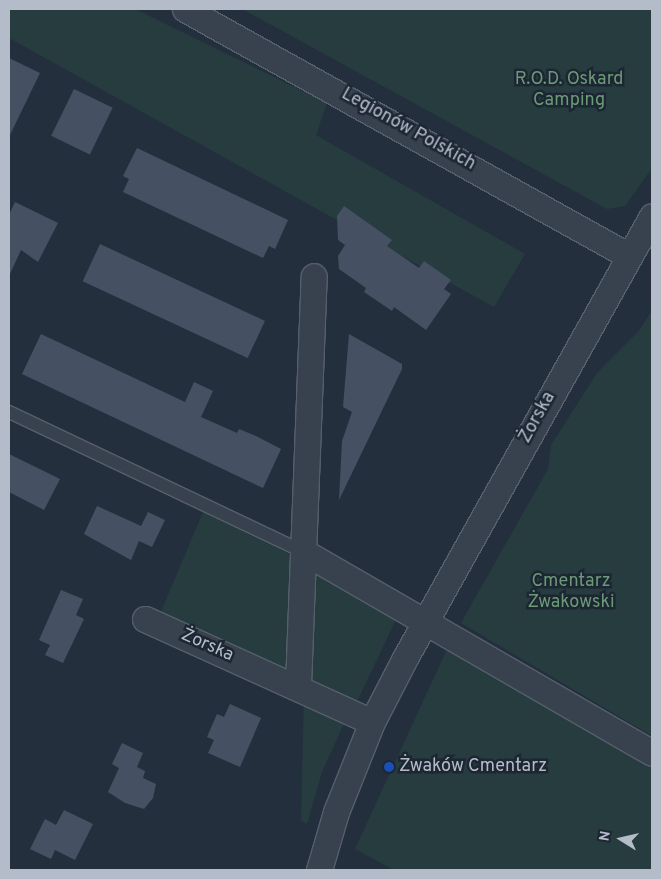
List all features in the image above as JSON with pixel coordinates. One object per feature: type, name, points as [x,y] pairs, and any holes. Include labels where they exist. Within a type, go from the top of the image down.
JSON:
[{"type":"street","name":"Legionów Polskich","points":[[185,9],[629,256]]},
{"type":"street","name":"Żorska","points":[[319,870],[336,812],[372,722],[424,620],[652,216]]},
{"type":"street","points":[[298,686],[314,276]]},
{"type":"street","points":[[304,552],[652,753]]},
{"type":"street","name":"Żorska","points":[[145,619],[298,686],[372,722]]},
{"type":"lane","points":[[9,412],[304,552]]},
{"type":"green space","points":[[9,9],[135,9],[327,103],[316,135],[525,254],[494,307],[9,38]]},
{"type":"green space","name":"R.O.D. Oskard Camping","points":[[242,9],[652,9],[652,168],[625,206],[607,209]]},
{"type":"green space","name":"Cmentarz Żwakowski","points":[[652,310],[652,736],[461,623],[548,469],[551,445],[597,373],[639,331]]},
{"type":"green space","points":[[203,512],[296,557],[290,674],[160,614]]},
{"type":"green space","points":[[309,562],[400,611],[354,708],[304,682]]},
{"type":"green space","points":[[448,647],[652,766],[652,870],[394,870],[355,849]]},
{"type":"green space","points":[[304,694],[347,717],[322,772],[307,824],[301,820]]},
{"type":"building","points":[[9,58],[40,73],[9,137]]},
{"type":"building","points":[[74,89],[113,108],[90,155],[51,136]]},
{"type":"building","points":[[137,148],[288,220],[275,249],[269,246],[263,258],[123,192],[129,179],[123,176]]},
{"type":"building","points":[[15,202],[58,223],[38,262],[21,250],[9,276],[9,215]]},
{"type":"building","points":[[344,206],[392,240],[387,246],[419,268],[424,261],[451,280],[444,289],[451,294],[426,330],[394,307],[392,311],[364,292],[366,288],[339,269],[338,256],[345,245],[338,240],[337,216]]},
{"type":"building","points":[[100,244],[265,321],[248,358],[83,281]]},
{"type":"building","points":[[41,334],[185,402],[194,382],[213,391],[201,417],[237,433],[239,429],[281,449],[263,488],[22,374]]},
{"type":"building","points":[[349,334],[402,364],[402,369],[339,500],[342,441],[352,412],[343,407]]},
{"type":"building","points":[[9,454],[60,479],[44,510],[9,492]]},
{"type":"building","points":[[97,506],[141,526],[148,512],[165,520],[152,547],[139,541],[131,560],[84,534]]},
{"type":"building","points":[[61,590],[83,599],[76,615],[84,619],[63,663],[45,655],[50,645],[39,640]]},
{"type":"building","points":[[230,704],[261,718],[240,767],[208,753],[214,740],[207,737],[217,714],[224,717]]},
{"type":"building","points":[[122,743],[143,753],[137,767],[145,771],[143,778],[156,784],[153,798],[144,809],[125,803],[108,792],[119,768],[112,764]]},
{"type":"building","points":[[64,810],[93,824],[75,860],[55,850],[51,859],[30,849],[45,819],[56,825]]},
{"type":"place","name":"Żwaków Cmentarz","points":[[389,767]]}]
